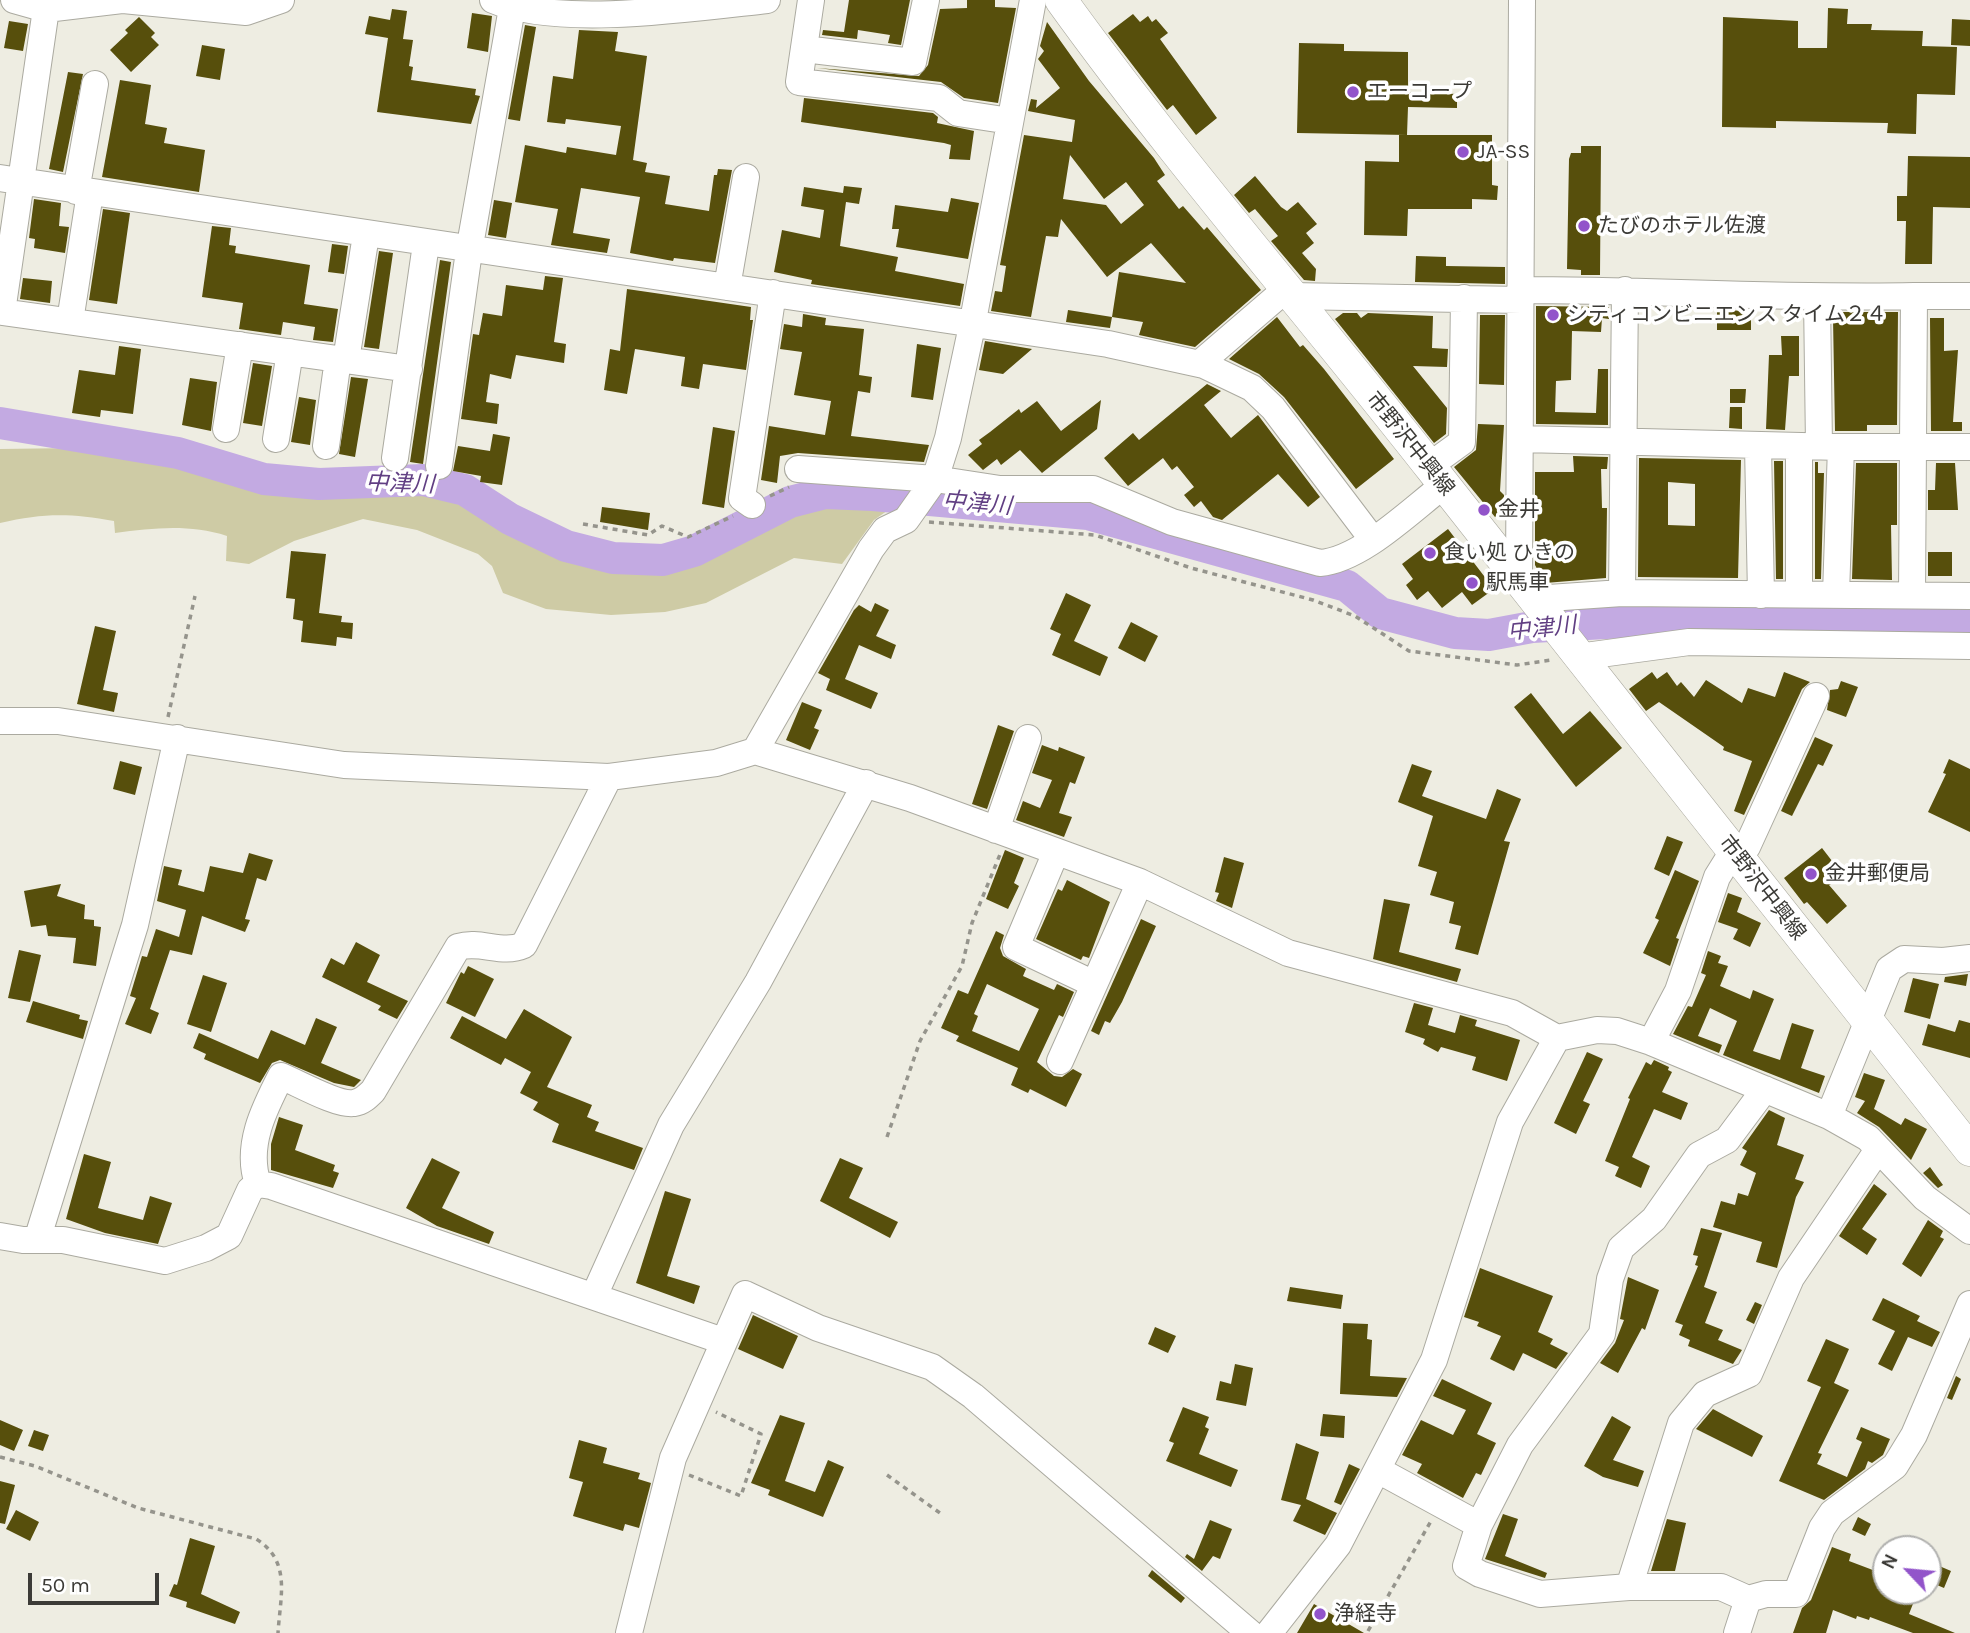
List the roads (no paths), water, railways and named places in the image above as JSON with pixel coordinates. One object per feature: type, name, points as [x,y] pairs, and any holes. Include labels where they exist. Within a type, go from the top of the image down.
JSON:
[{"type":"main road","name":"市野沢中興線","points":[[1061,0],[1104,61],[1287,293],[1437,476],[1970,1150]]},
{"type":"street","points":[[14,0],[46,9],[122,0],[246,12],[281,0]]},
{"type":"street","points":[[439,466],[502,4],[545,13],[669,10],[767,0]]},
{"type":"street","points":[[811,0],[799,82],[939,98],[958,113],[1010,121]]},
{"type":"street","points":[[804,49],[913,62],[926,0]]},
{"type":"street","points":[[755,751],[871,549],[886,530],[906,520],[935,479],[948,438],[972,326],[1033,0]]},
{"type":"street","points":[[1522,0],[1522,439],[1532,596],[1622,593],[1970,596]]},
{"type":"street","points":[[46,9],[9,180],[2,312],[409,369]]},
{"type":"street","points":[[70,321],[95,84]]},
{"type":"street","points":[[727,287],[746,177]]},
{"type":"street","points":[[9,180],[1129,348],[1199,364],[1252,388],[1273,408],[1373,540]]},
{"type":"street","points":[[327,446],[366,235]]},
{"type":"street","points":[[395,458],[426,244]]},
{"type":"street","points":[[1199,364],[1287,293],[1464,298],[1625,290],[1818,298],[1970,296]]},
{"type":"street","points":[[1622,593],[1625,290]]},
{"type":"street","points":[[752,505],[742,498],[773,293]]},
{"type":"street","points":[[1912,595],[1914,296]]},
{"type":"street","points":[[798,469],[935,479],[1000,489],[1093,489],[1172,522],[1320,563],[1339,562],[1373,540],[1437,476],[1462,442],[1464,298]]},
{"type":"street","points":[[1818,298],[1820,447],[1836,594]]},
{"type":"street","points":[[226,429],[240,345]]},
{"type":"street","points":[[276,439],[290,352]]},
{"type":"street","points":[[1522,439],[1758,446],[1970,447]]},
{"type":"street","points":[[1758,446],[1761,595]]},
{"type":"street","points":[[1799,594],[1820,447]]},
{"type":"street","points":[[1575,653],[1689,642],[1970,646]]},
{"type":"street","points":[[1651,1042],[1678,991],[1717,877],[1735,854],[1747,847],[1816,696]]},
{"type":"street","points":[[0,721],[58,721],[344,765],[608,777],[716,763],[755,751],[866,783],[1140,882],[1288,953],[1512,1013],[1557,1038],[1597,1030],[1618,1031],[1651,1042],[1829,1116],[1868,1138],[1877,1151],[1926,1198],[1970,1231]]},
{"type":"street","points":[[37,1240],[135,925],[170,737]]},
{"type":"street","points":[[1002,832],[1028,738]]},
{"type":"street","points":[[258,1184],[252,1167],[256,1137],[262,1114],[281,1076],[351,1104],[362,1101],[373,1091],[458,947],[480,944],[513,950],[524,945],[608,777]]},
{"type":"street","points":[[594,1296],[671,1125],[758,982],[866,783]]},
{"type":"street","points":[[1056,852],[1016,947],[1094,984]]},
{"type":"street","points":[[1060,1061],[1140,882]]},
{"type":"street","points":[[1829,1116],[1881,983],[1889,969],[1904,959],[1943,961],[1970,958]]},
{"type":"street","points":[[1269,1633],[1338,1545],[1434,1360],[1510,1122],[1557,1038]]},
{"type":"street","points":[[1765,1089],[1727,1140],[1699,1155],[1654,1219],[1621,1248],[1609,1279],[1602,1334],[1520,1445],[1479,1525],[1466,1566],[1480,1574],[1540,1594],[1629,1587],[1721,1587],[1748,1599],[1766,1594],[1796,1594],[1822,1528],[1832,1513],[1895,1466],[1914,1435],[1970,1304]]},
{"type":"street","points":[[1629,1587],[1681,1423],[1705,1394],[1749,1374],[1791,1278],[1877,1151]]},
{"type":"street","points":[[0,1236],[63,1240],[165,1261],[229,1236],[250,1190],[258,1184],[271,1185],[723,1341]]},
{"type":"street","points":[[629,1633],[671,1468],[695,1401],[744,1294],[829,1332],[932,1367],[973,1396],[1250,1633]]},
{"type":"street","points":[[1378,1470],[1479,1525]]},
{"type":"street","points":[[1737,1633],[1748,1599]]},
{"type":"waterway","name":"中津川","points":[[0,423],[178,453],[264,479],[319,484],[423,480],[465,490],[510,519],[566,546],[613,558],[663,560],[694,551],[790,502],[825,493],[873,495],[1088,514],[1347,586],[1380,613],[1455,633],[1489,635],[1532,627],[1643,621],[1970,622]]},
{"type":"place","name":"エーコープ","points":[[1353,92]]},
{"type":"place","name":"JA-SS","points":[[1463,152]]},
{"type":"place","name":"たびのホテル佐渡","points":[[1584,226]]},
{"type":"place","name":"シティコンビニエンス タイム２４","points":[[1553,315]]},
{"type":"place","name":"金井","points":[[1484,510]]},
{"type":"place","name":"食い処 ひきの","points":[[1430,553]]},
{"type":"place","name":"駅馬車","points":[[1472,583]]},
{"type":"place","name":"金井郵便局","points":[[1811,874]]},
{"type":"place","name":"浄経寺","points":[[1320,1614]]}]
